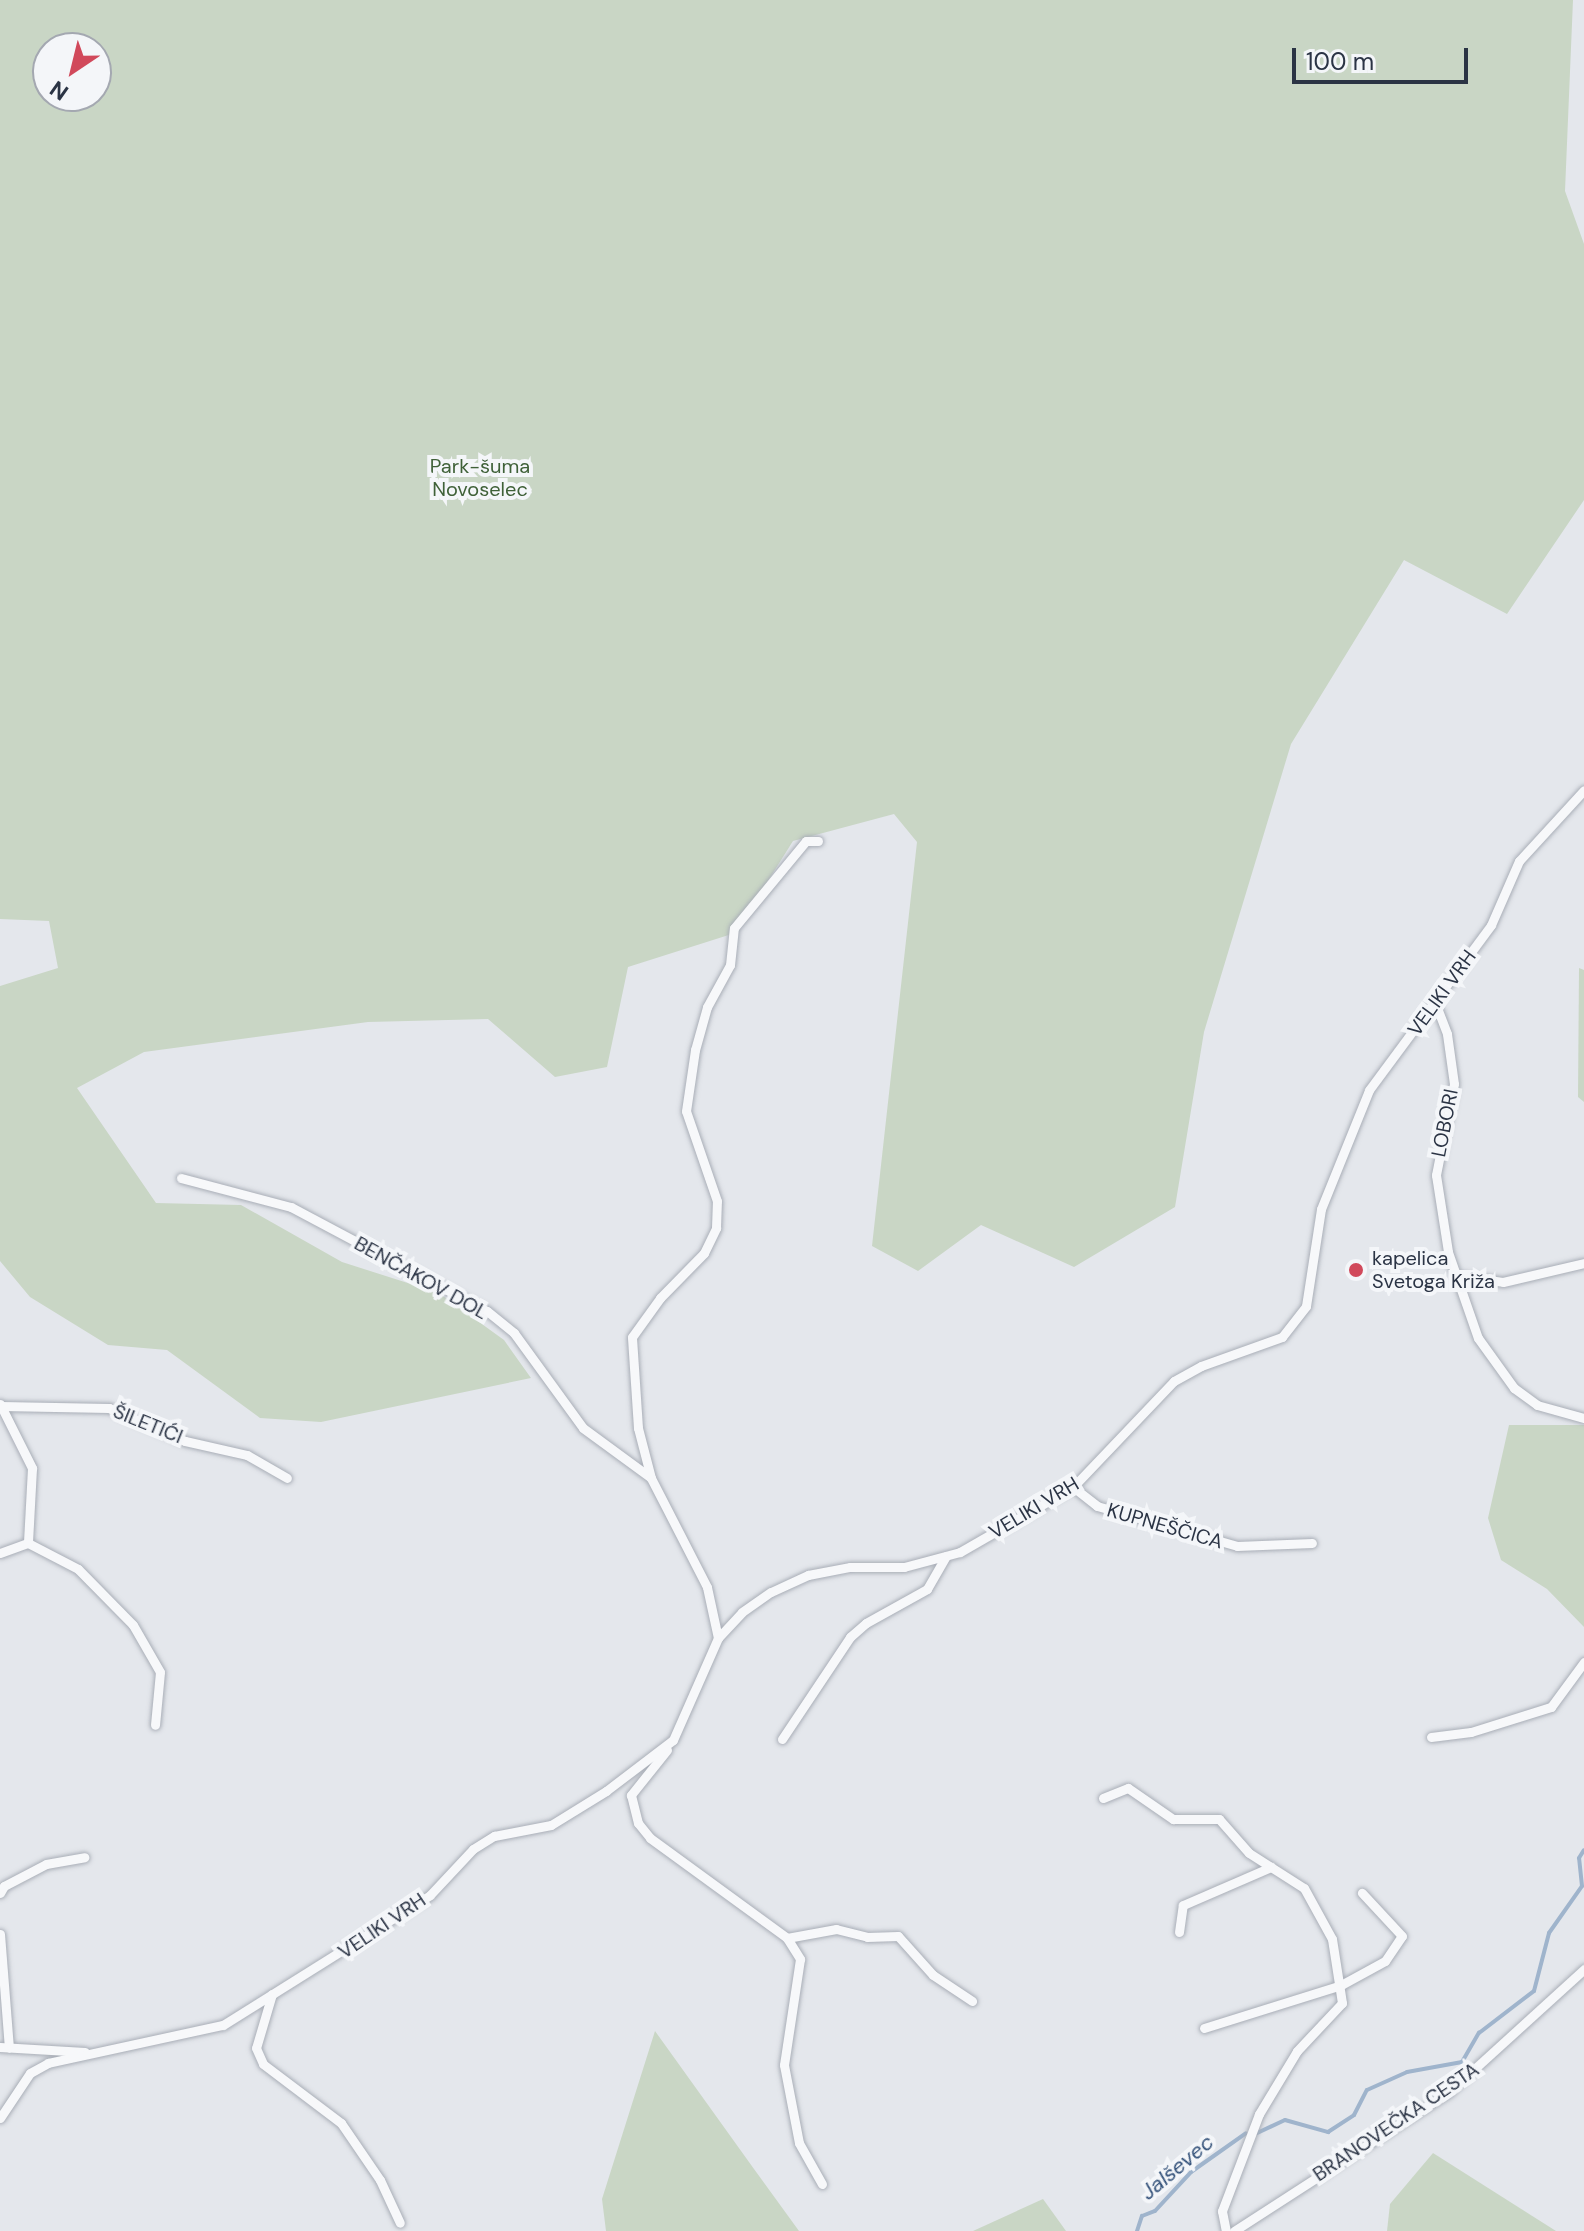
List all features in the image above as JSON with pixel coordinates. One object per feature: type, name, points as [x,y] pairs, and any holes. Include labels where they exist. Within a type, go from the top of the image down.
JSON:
[{"type":"street","name":"VELIKI VRH","points":[[0,2118],[30,2073],[48,2063],[209,2031],[430,1895],[473,1849],[494,1836],[551,1825],[673,1740],[718,1638],[742,1612],[808,1575],[850,1567],[904,1567],[946,1556],[1073,1487],[1174,1381],[1201,1366],[1273,1342],[1292,1328],[1306,1306],[1315,1273],[1321,1209],[1369,1090],[1436,1005],[1491,925],[1519,861],[1584,790]]},
{"type":"street","points":[[718,1638],[707,1587],[651,1478],[638,1428],[632,1337],[660,1298],[704,1253],[716,1228],[717,1201],[686,1111],[695,1050],[707,1007],[730,965],[734,928],[806,841],[818,841]]},
{"type":"street","name":"LOBORI","points":[[1436,1005],[1447,1034],[1454,1084],[1436,1175],[1448,1252],[1460,1276],[1478,1338],[1514,1388],[1537,1405],[1584,1418]]},
{"type":"street","name":"BENČAKOV DOL","points":[[181,1178],[291,1207],[487,1311],[514,1333],[583,1428],[651,1478]]},
{"type":"street","points":[[1460,1276],[1503,1282],[1584,1263]]},
{"type":"street","name":"ŠILETIĆI","points":[[28,1543],[32,1468],[0,1405],[109,1408],[185,1441],[247,1455],[287,1478]]},
{"type":"street","name":"KUPNEŠČICA","points":[[1073,1487],[1097,1506],[1237,1546],[1312,1543]]},
{"type":"street","points":[[0,1553],[28,1543],[78,1569],[133,1625],[160,1672],[155,1725]]},
{"type":"street","points":[[782,1739],[850,1637],[866,1623],[927,1589],[946,1556]]},
{"type":"street","points":[[1431,1737],[1471,1732],[1551,1707],[1584,1662]]},
{"type":"street","points":[[673,1740],[631,1795],[638,1823],[650,1838],[787,1938],[796,1948],[802,1970],[784,2065],[799,2143],[822,2184]]},
{"type":"street","points":[[1103,1798],[1128,1788],[1173,1819],[1219,1819],[1249,1853],[1304,1888],[1332,1939],[1342,2003],[1297,2051],[1259,2114],[1222,2211],[1226,2231]]},
{"type":"street","points":[[0,1893],[4,1886],[46,1864],[84,1857]]},
{"type":"street","points":[[1179,1932],[1183,1905],[1271,1867]]},
{"type":"street","points":[[1204,2028],[1341,1985],[1385,1961],[1402,1936],[1362,1893]]},
{"type":"street","points":[[787,1938],[836,1929],[867,1937],[898,1936],[933,1975],[972,2001]]},
{"type":"street","name":"VELIKI VRH","points":[[0,1934],[4,2048],[101,2053]]},
{"type":"street","name":"BRANOVEČKA CESTA","points":[[1234,2231],[1449,2092],[1584,1969]]},
{"type":"street","points":[[272,1994],[256,2048],[263,2064],[341,2123],[380,2180],[400,2223]]},
{"type":"green space","name":"Park-šuma Novoselec","points":[[0,0],[1573,0],[1565,191],[1584,244],[1584,500],[1507,614],[1404,560],[1291,744],[1204,1032],[1175,1207],[1074,1267],[981,1225],[918,1271],[872,1246],[917,842],[894,814],[793,841],[735,933],[628,967],[607,1067],[555,1077],[488,1019],[368,1022],[144,1052],[77,1088],[156,1203],[241,1205],[342,1262],[439,1293],[504,1340],[531,1378],[321,1422],[260,1418],[167,1350],[108,1345],[30,1297],[0,1261],[0,986],[58,968],[49,921],[0,919]]},
{"type":"green space","points":[[1579,968],[1584,970],[1584,1102],[1578,1097]]},
{"type":"green space","points":[[1509,1425],[1584,1425],[1584,1627],[1547,1589],[1501,1560],[1488,1518]]},
{"type":"green space","points":[[655,2031],[799,2231],[606,2231],[602,2199]]},
{"type":"green space","points":[[1433,2153],[1556,2231],[1387,2231],[1390,2204]]},
{"type":"green space","points":[[1043,2199],[1066,2231],[973,2231]]},
{"type":"waterway","name":"Jalševec","points":[[1255,2134],[1285,2120],[1328,2132],[1354,2115],[1367,2090],[1407,2072],[1462,2062],[1479,2033],[1534,1991],[1549,1933],[1582,1886],[1579,1858],[1584,1850]]},
{"type":"waterway","name":"Jalševec","points":[[1137,2231],[1142,2216],[1155,2211],[1191,2172],[1246,2133]]},
{"type":"place","name":"kapelica Svetoga Križa","points":[[1356,1270]]}]
